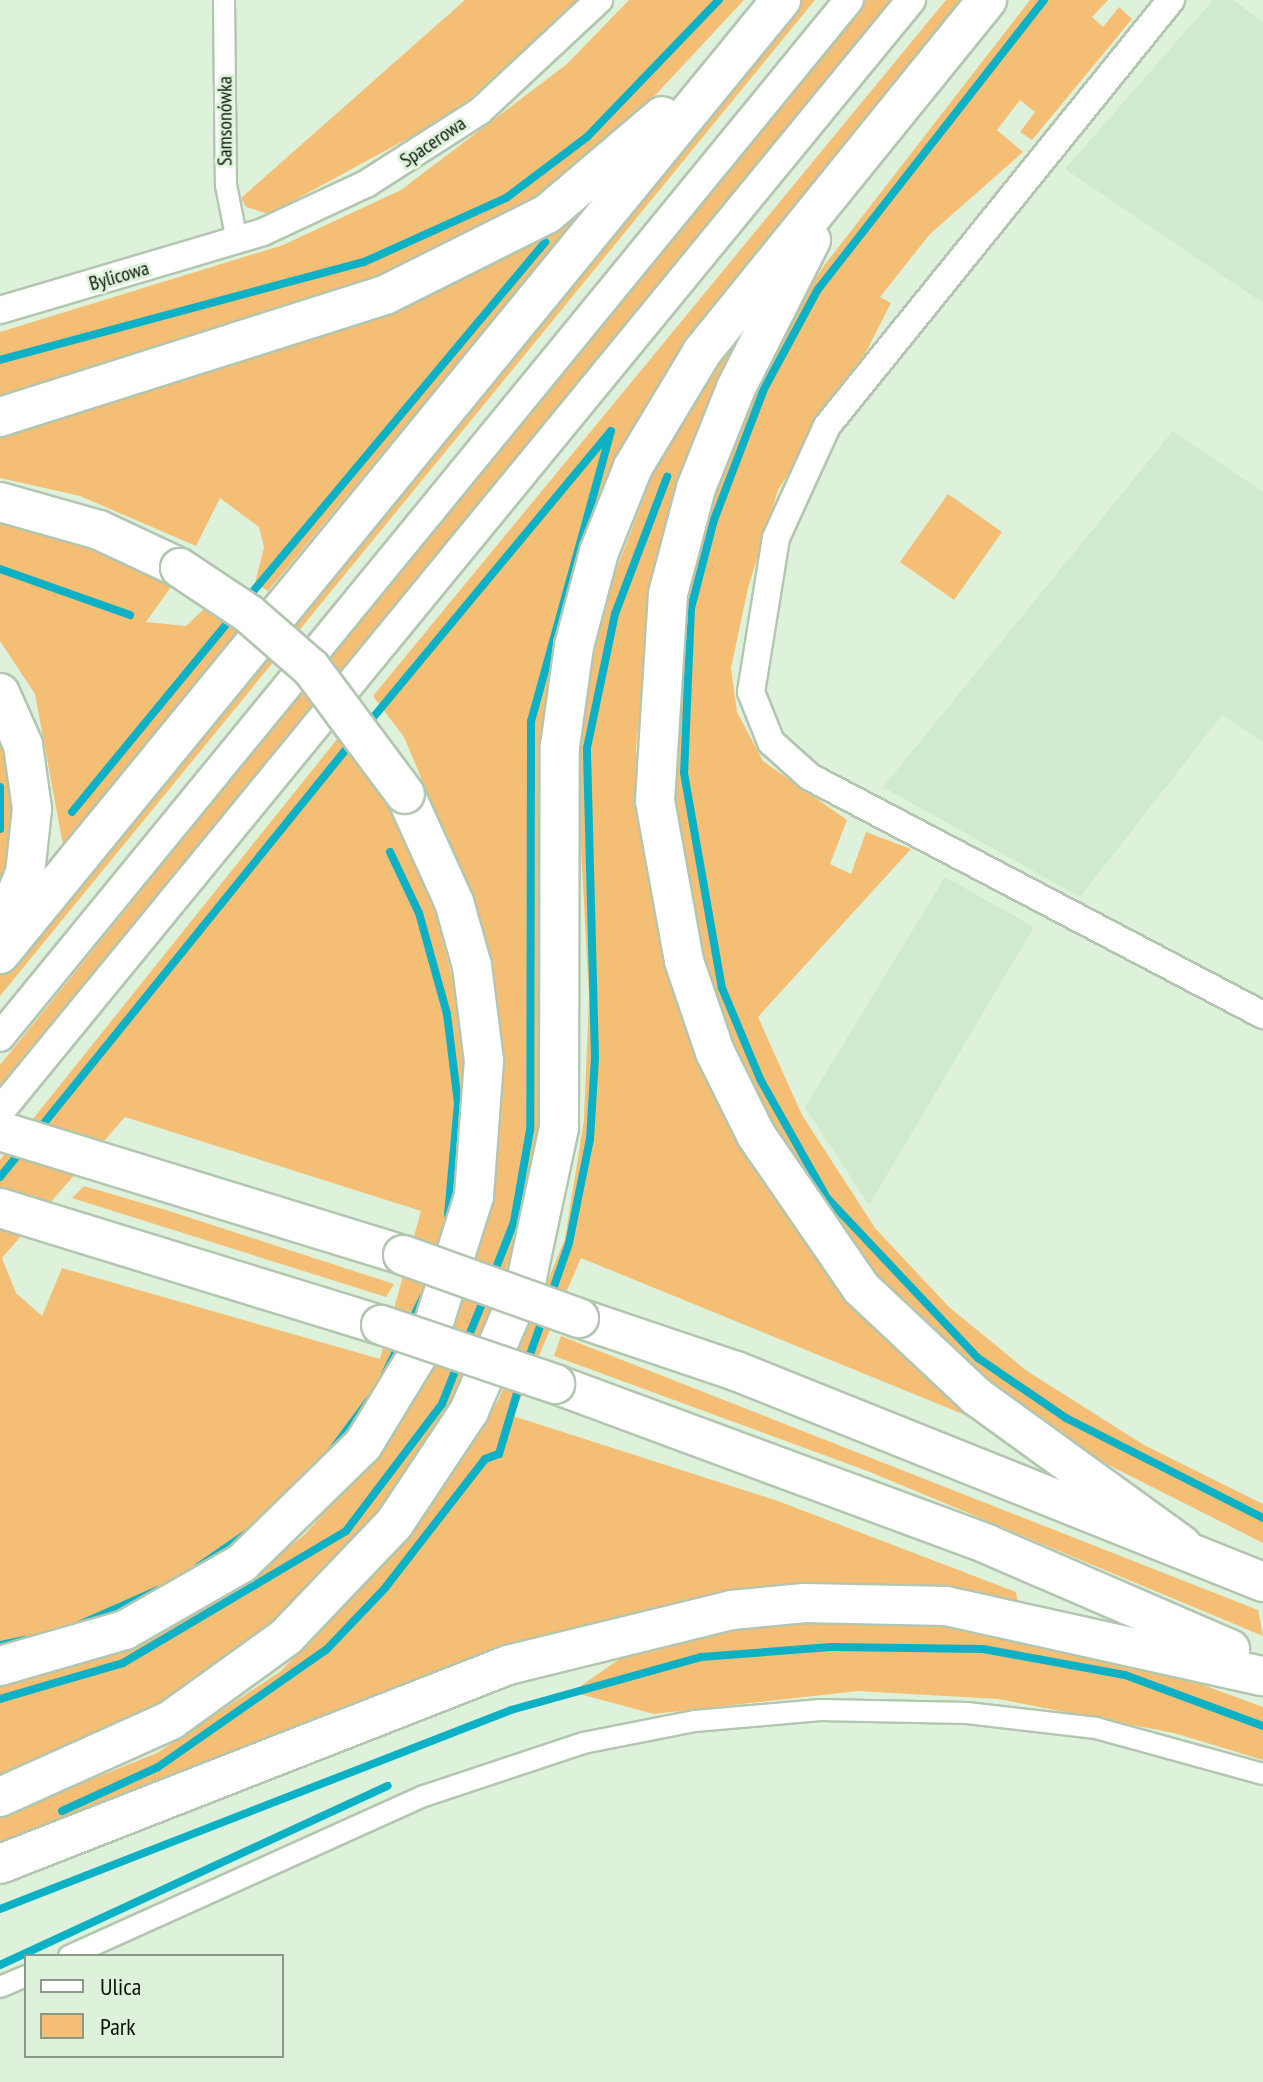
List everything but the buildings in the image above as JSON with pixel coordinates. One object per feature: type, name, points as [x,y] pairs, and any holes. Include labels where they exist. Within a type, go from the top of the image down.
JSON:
[{"type":"highway","points":[[0,1797],[171,1720],[286,1637],[394,1524],[484,1382],[531,1264],[559,1128],[560,746],[591,579],[633,467],[669,402],[844,175],[987,0]]},
{"type":"highway","points":[[0,417],[385,295],[466,257],[547,214],[771,12]]},
{"type":"highway","points":[[0,954],[771,12]]},
{"type":"highway","points":[[844,175],[736,388],[676,553],[656,696],[655,801],[667,893],[722,1066],[806,1217],[861,1288],[976,1396],[1182,1545]]},
{"type":"highway","points":[[0,502],[99,530],[180,568],[249,614],[311,668],[405,794],[458,914],[484,1061],[474,1196],[430,1335],[356,1454],[242,1563],[125,1630],[0,1666]]},
{"type":"highway","points":[[0,693],[23,745],[32,809],[25,873],[0,933]]},
{"type":"highway","points":[[0,1131],[110,1161],[403,1255],[736,1371],[1000,1481],[1182,1545],[1263,1582]]},
{"type":"highway","points":[[0,1208],[381,1325],[555,1384],[987,1544],[1263,1664]]},
{"type":"highway","points":[[0,1864],[508,1665],[732,1610],[805,1603],[946,1606],[1263,1676]]},
{"type":"main road","points":[[0,1037],[849,0]]},
{"type":"main road","points":[[0,1111],[911,0]]},
{"type":"street","name":"Samsonówka","points":[[224,0],[226,185],[237,241]]},
{"type":"street","name":"Spacerowa","points":[[237,241],[317,209],[436,142],[535,65],[599,0]]},
{"type":"street","points":[[1171,0],[827,426],[772,551],[751,692],[771,742],[810,777],[1263,1015]]},
{"type":"street","name":"Bylicowa","points":[[0,310],[237,241]]},
{"type":"street","points":[[73,1954],[424,1796],[583,1743],[695,1721],[821,1710],[967,1713],[1096,1728],[1263,1774]]},
{"type":"shaded area","points":[[1213,0],[1233,0],[1263,22],[1263,303],[1065,169]]},
{"type":"shaded area","points":[[1173,431],[1263,492],[1263,742],[1222,715],[1080,897],[883,787]]},
{"type":"shaded area","points":[[945,877],[1034,927],[869,1205],[805,1107]]},
{"type":"green space","points":[[465,0],[578,0],[453,114],[269,214],[246,207],[241,198]]},
{"type":"green space","points":[[629,0],[744,0],[592,163],[527,208],[362,284],[0,397],[0,332],[283,245],[401,190],[567,64]]},
{"type":"green space","points":[[797,0],[815,0],[0,996],[0,971]]},
{"type":"green space","points":[[863,0],[891,0],[0,1085],[0,1065]]},
{"type":"green space","points":[[946,0],[969,0],[583,551],[571,581],[539,757],[546,1115],[494,1317],[444,1419],[360,1537],[283,1617],[169,1698],[0,1775],[0,1683],[106,1656],[181,1622],[257,1573],[304,1535],[387,1444],[434,1366],[468,1272],[473,901],[404,737],[373,696]]},
{"type":"green space","points":[[1030,0],[1108,0],[1092,17],[1103,27],[1119,7],[1132,19],[1032,140],[1020,132],[1035,112],[1020,100],[997,130],[1023,152],[930,234],[880,297],[891,303],[867,350],[778,490],[748,588],[731,668],[737,712],[763,761],[847,820],[830,864],[851,874],[866,832],[911,849],[758,1017],[802,1115],[875,1228],[949,1307],[1027,1371],[1144,1445],[1263,1504],[1263,1543],[1063,1442],[953,1363],[870,1282],[762,1122],[705,978],[675,836],[677,662],[713,475],[774,344],[823,267]]},
{"type":"green space","points":[[590,202],[268,591],[255,583],[264,547],[259,527],[220,498],[196,546],[80,496],[0,478],[0,428]]},
{"type":"green space","points":[[768,302],[648,633],[636,749],[649,886],[681,1007],[744,1151],[847,1294],[970,1417],[581,1258],[513,1416],[778,1501],[1016,1592],[1018,1603],[758,1589],[0,1852],[0,1816],[157,1753],[281,1671],[418,1526],[498,1401],[565,1239],[584,1120],[589,997],[576,754],[600,611],[663,449],[713,368]]},
{"type":"green space","points":[[948,494],[1002,532],[954,600],[900,562]]},
{"type":"green space","points":[[0,511],[176,580],[146,622],[186,626],[209,604],[245,630],[63,845],[35,694],[0,641]]},
{"type":"green space","points":[[0,727],[10,747],[15,837],[0,894]]},
{"type":"green space","points":[[346,728],[420,853],[463,1019],[469,1120],[450,1220],[396,1367],[350,1438],[217,1563],[107,1620],[0,1649],[0,1160]],"holes":[[[125,1117],[421,1211],[380,1359],[62,1268],[42,1316],[16,1293],[2,1258]]]},
{"type":"green space","points":[[84,1186],[394,1284],[386,1297],[72,1198]]},
{"type":"green space","points":[[561,1336],[1258,1610],[1263,1636],[870,1472],[554,1356]]},
{"type":"green space","points":[[794,1621],[953,1624],[1119,1654],[1263,1707],[1263,1760],[1174,1733],[998,1699],[858,1691],[654,1714],[572,1692],[644,1642]]},
{"type":"waterway","points":[[0,360],[364,262],[506,198],[587,137],[719,0]]},
{"type":"waterway","points":[[1044,0],[818,289],[764,389],[714,520],[691,608],[684,773],[722,988],[760,1079],[827,1198],[978,1358],[1066,1418],[1263,1518]]},
{"type":"waterway","points":[[245,601],[545,242]]},
{"type":"waterway","points":[[366,726],[611,431],[531,722],[530,1130],[514,1222],[492,1278]]},
{"type":"waterway","points":[[550,1298],[569,1243],[590,1139],[595,1058],[587,748],[615,614],[667,477]]},
{"type":"waterway","points":[[0,569],[130,615]]},
{"type":"waterway","points":[[72,812],[234,615]]},
{"type":"waterway","points":[[36,1133],[352,742]]},
{"type":"waterway","points":[[0,787],[0,829]]},
{"type":"waterway","points":[[390,852],[419,913],[447,1014],[458,1103],[448,1215]]},
{"type":"waterway","points":[[0,1177],[22,1150]]},
{"type":"waterway","points":[[465,1345],[486,1294]]},
{"type":"waterway","points":[[410,1324],[423,1297]]},
{"type":"waterway","points":[[527,1363],[544,1315]]},
{"type":"waterway","points":[[385,1374],[400,1343]]},
{"type":"waterway","points":[[0,1699],[123,1663],[346,1531],[442,1404],[459,1361]]},
{"type":"waterway","points":[[62,1811],[158,1767],[327,1649],[385,1588],[485,1459],[499,1454],[520,1383]]},
{"type":"waterway","points":[[330,1453],[370,1399]]},
{"type":"waterway","points":[[198,1567],[249,1532]]},
{"type":"waterway","points":[[79,1625],[158,1590]]},
{"type":"waterway","points":[[0,1645],[24,1640]]},
{"type":"waterway","points":[[0,1909],[511,1710],[701,1657],[831,1647],[983,1649],[1125,1675],[1263,1726]]},
{"type":"waterway","points":[[0,1965],[388,1786]]}]
